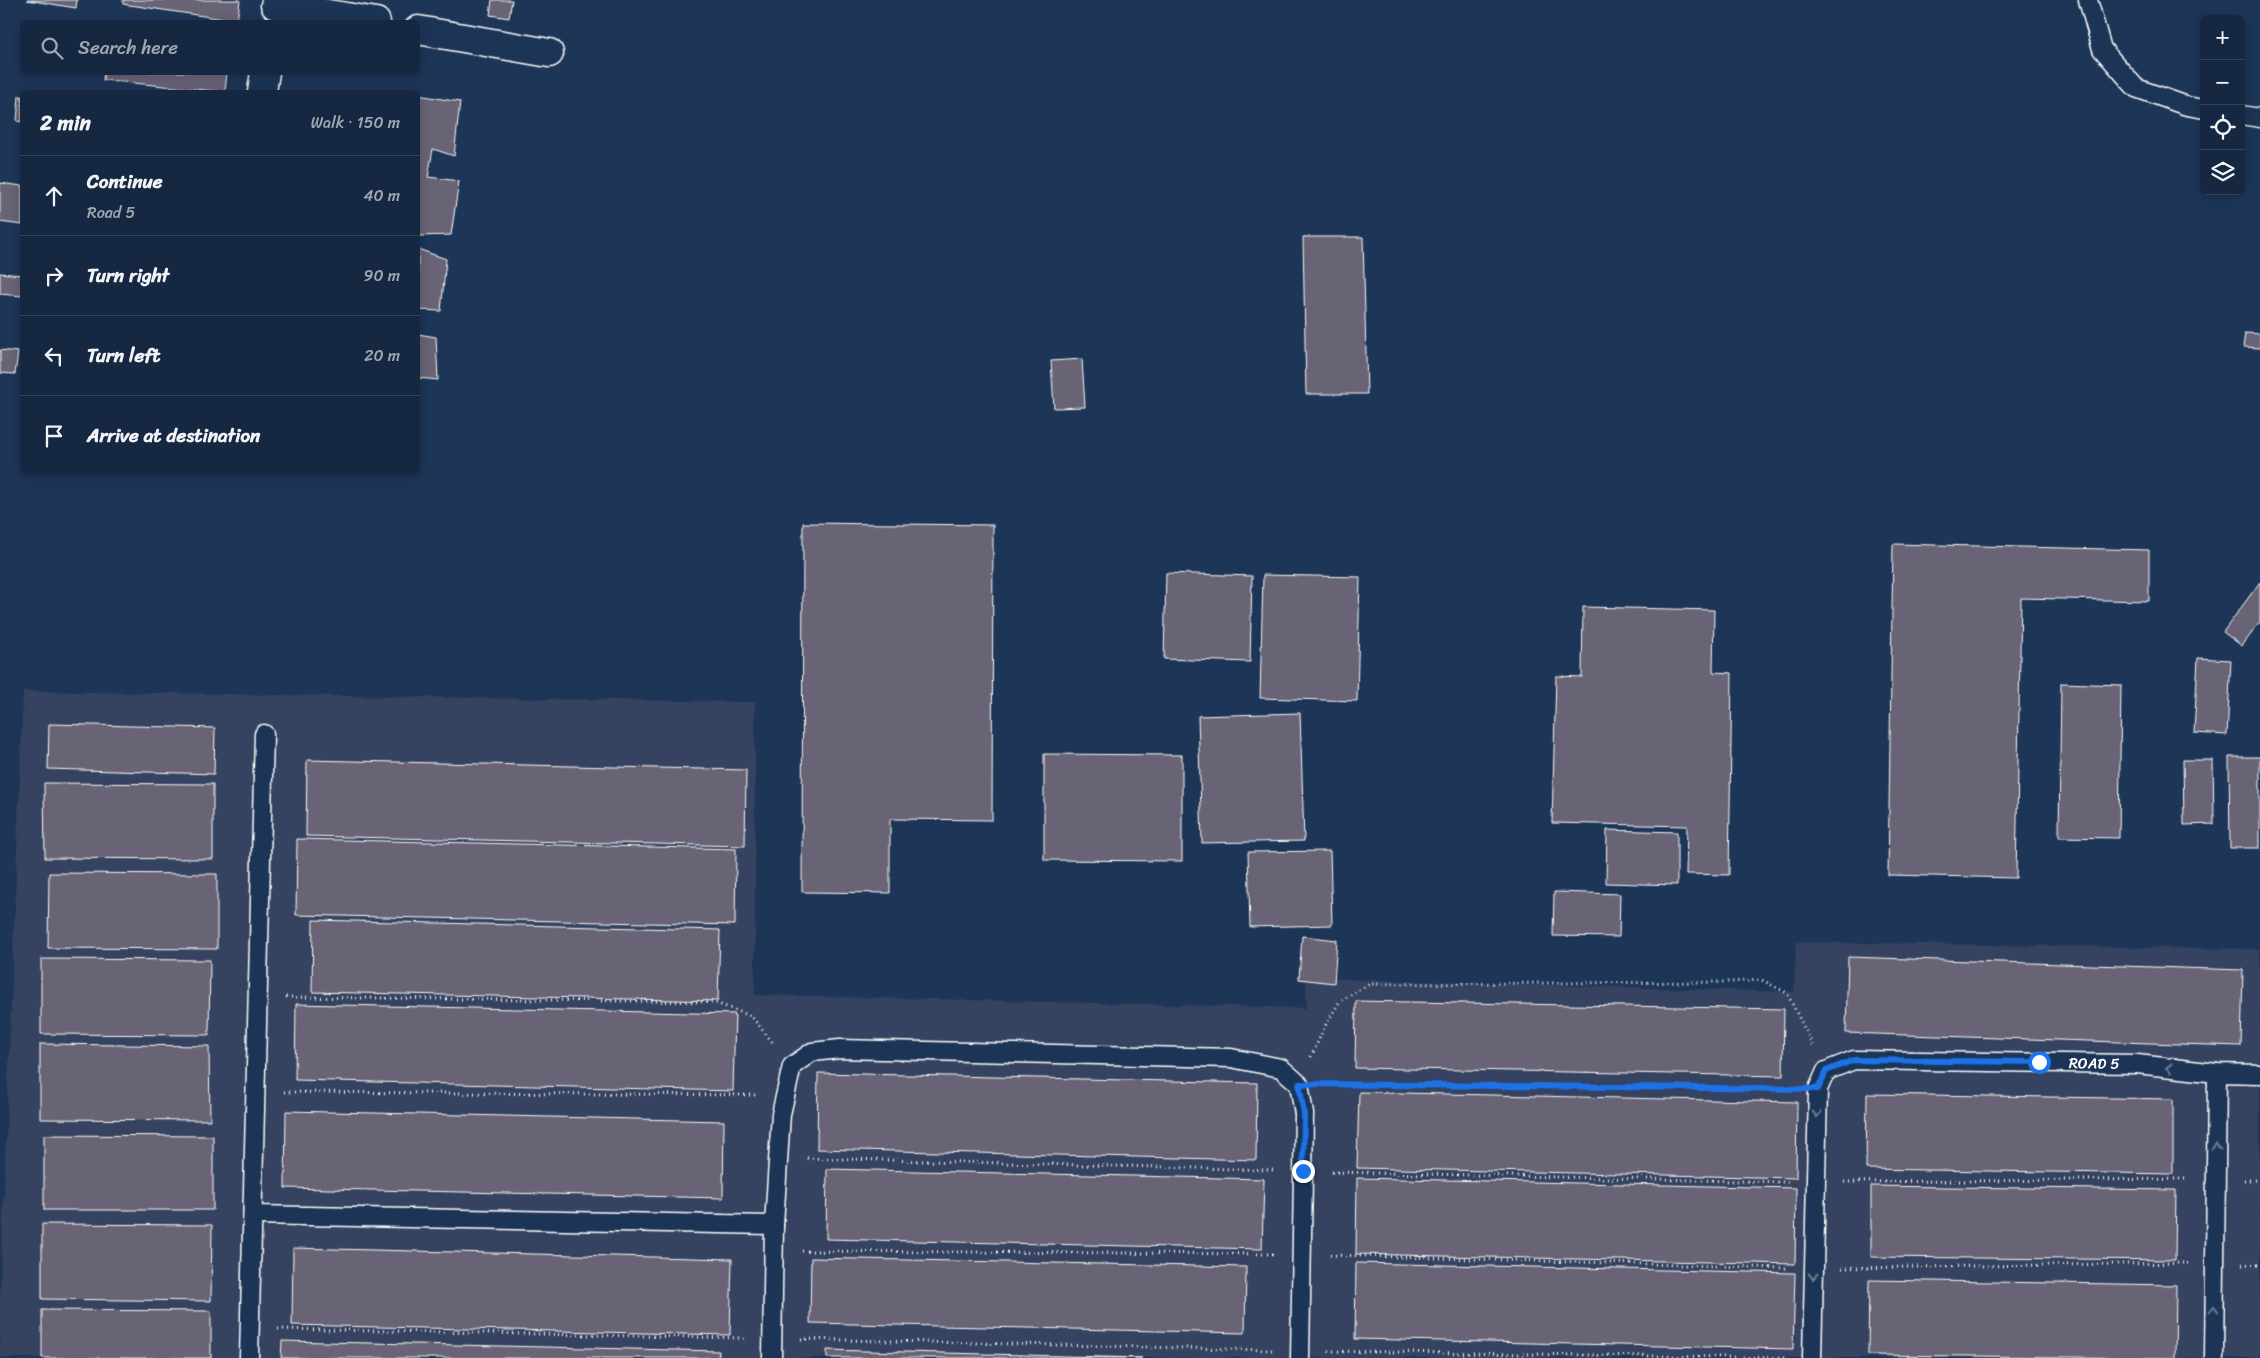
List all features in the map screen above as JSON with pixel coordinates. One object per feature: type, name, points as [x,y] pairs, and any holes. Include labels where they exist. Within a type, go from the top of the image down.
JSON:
[{"type":"street","points":[[274,9],[360,20]]},
{"type":"street","points":[[420,30],[548,53]]},
{"type":"street","points":[[262,90],[265,75]]},
{"type":"lane","points":[[2088,0],[2102,49],[2136,88],[2187,106],[2200,108]]},
{"type":"lane","points":[[2245,116],[2260,118]]},
{"type":"lane","points":[[249,1358],[264,734]]},
{"type":"lane","points":[[772,1358],[774,1225],[781,1114],[792,1066],[812,1052],[840,1049],[1231,1058],[1281,1068],[1299,1084],[1304,1114],[1300,1354]]},
{"type":"lane","name":"ROAD 5","points":[[1826,1071],[1854,1060],[2137,1064],[2217,1073],[2260,1074]]},
{"type":"lane","points":[[1812,1358],[1818,1089],[1826,1071]]},
{"type":"lane","points":[[2214,1358],[2217,1073]]},
{"type":"lane","points":[[253,1215],[774,1225]]},
{"type":"path","points":[[1818,1089],[1299,1084],[1325,1026],[1340,1001],[1370,984],[1721,982],[1762,980],[1787,993],[1826,1071]]},
{"type":"path","points":[[258,997],[713,1002],[751,1016],[792,1066]]},
{"type":"path","points":[[256,1092],[786,1095]]},
{"type":"path","points":[[779,1158],[1815,1182],[2216,1178],[2260,1180]]},
{"type":"path","points":[[774,1251],[1302,1254],[1813,1269],[2215,1263],[2260,1265]]},
{"type":"path","points":[[250,1329],[772,1339],[1300,1354],[1790,1358]]},
{"type":"shaded area","points":[[23,691],[755,702],[755,995],[1306,1008],[1306,978],[1794,992],[1796,942],[2260,949],[2260,1358],[0,1358],[0,1294]]},
{"type":"building","points":[[27,0],[77,0],[76,8]]},
{"type":"building","points":[[123,0],[240,0],[237,20],[123,4]]},
{"type":"building","points":[[492,0],[512,0],[509,18],[490,15]]},
{"type":"building","points":[[104,75],[227,75],[225,90],[205,90],[103,80]]},
{"type":"building","points":[[420,95],[460,102],[454,156],[433,149],[428,177],[459,181],[451,235],[420,236]]},
{"type":"building","points":[[19,96],[20,96],[20,122],[17,121]]},
{"type":"building","points":[[0,183],[20,186],[20,225],[0,222]]},
{"type":"building","points":[[1303,237],[1363,237],[1367,394],[1306,394]]},
{"type":"building","points":[[420,250],[446,259],[441,311],[420,310]]},
{"type":"building","points":[[0,273],[20,275],[20,296],[0,294]]},
{"type":"building","points":[[2245,333],[2260,334],[2260,348],[2243,347]]},
{"type":"building","points":[[420,334],[436,337],[438,380],[420,378]]},
{"type":"building","points":[[0,350],[18,352],[15,374],[0,373]]},
{"type":"building","points":[[1082,359],[1085,407],[1054,408],[1051,361]]},
{"type":"building","points":[[803,523],[993,525],[992,820],[890,819],[890,893],[802,892]]},
{"type":"building","points":[[1893,544],[2149,550],[2149,601],[2021,598],[2016,878],[1888,875]]},
{"type":"building","points":[[1166,573],[1252,576],[1250,662],[1164,659]]},
{"type":"building","points":[[1263,575],[1360,577],[1357,701],[1260,698]]},
{"type":"building","points":[[2260,582],[2260,622],[2242,646],[2223,632]]},
{"type":"building","points":[[1583,607],[1714,610],[1713,672],[1732,673],[1729,875],[1686,874],[1687,826],[1552,823],[1556,676],[1582,677]]},
{"type":"building","points":[[2198,658],[2231,660],[2227,735],[2194,733]]},
{"type":"building","points":[[2061,683],[2121,685],[2119,838],[2059,837]]},
{"type":"building","points":[[1300,713],[1304,841],[1202,843],[1198,716]]},
{"type":"building","points":[[49,724],[215,728],[214,774],[48,769]]},
{"type":"building","points":[[1044,754],[1182,755],[1182,861],[1044,860]]},
{"type":"building","points":[[2229,757],[2260,757],[2260,848],[2230,848]]},
{"type":"building","points":[[307,760],[746,770],[745,846],[306,836]]},
{"type":"building","points":[[2183,760],[2213,760],[2214,824],[2184,825]]},
{"type":"building","points":[[44,783],[213,784],[213,859],[45,858]]},
{"type":"building","points":[[1607,830],[1677,832],[1677,885],[1606,883]]},
{"type":"building","points":[[297,839],[736,849],[735,925],[296,915]]},
{"type":"building","points":[[1330,851],[1332,925],[1250,927],[1248,852]]},
{"type":"building","points":[[49,873],[217,874],[217,949],[48,948]]},
{"type":"building","points":[[1554,892],[1620,894],[1619,937],[1553,936]]},
{"type":"building","points":[[313,920],[720,930],[718,1001],[312,992]]},
{"type":"building","points":[[1302,936],[1337,940],[1334,983],[1299,979]]},
{"type":"building","points":[[1848,957],[2243,970],[2241,1046],[1846,1033]]},
{"type":"building","points":[[41,959],[210,960],[209,1035],[41,1034]]},
{"type":"building","points":[[1356,1001],[1784,1009],[1783,1076],[1355,1068]]},
{"type":"building","points":[[296,1004],[735,1014],[733,1091],[295,1080]]},
{"type":"building","points":[[40,1044],[209,1046],[210,1120],[40,1119]]},
{"type":"building","points":[[818,1073],[1257,1083],[1256,1160],[817,1149]]},
{"type":"building","points":[[1359,1092],[1797,1102],[1796,1178],[1357,1168]]},
{"type":"building","points":[[1867,1094],[2173,1099],[2173,1174],[1866,1169]]},
{"type":"building","points":[[286,1111],[724,1121],[723,1198],[285,1188]]},
{"type":"building","points":[[44,1135],[213,1136],[213,1210],[44,1210]]},
{"type":"building","points":[[827,1169],[1264,1179],[1262,1249],[826,1239]]},
{"type":"building","points":[[1357,1178],[1796,1188],[1795,1264],[1356,1254]]},
{"type":"building","points":[[1871,1186],[2176,1190],[2175,1260],[1871,1257]]},
{"type":"building","points":[[42,1224],[212,1225],[211,1301],[42,1299]]},
{"type":"building","points":[[293,1248],[732,1259],[730,1335],[292,1325]]},
{"type":"building","points":[[811,1258],[1246,1267],[1245,1333],[810,1323]]},
{"type":"building","points":[[1356,1263],[1795,1273],[1793,1349],[1355,1339]]},
{"type":"building","points":[[1869,1280],[2176,1285],[2175,1358],[1868,1355]]},
{"type":"building","points":[[42,1310],[211,1311],[211,1358],[42,1358]]},
{"type":"building","points":[[282,1341],[719,1351],[718,1358],[281,1358]]},
{"type":"building","points":[[827,1350],[1142,1358],[827,1358]]},
{"type":"route","points":[[1303,1171],[1304,1114],[1299,1084],[1818,1089],[1826,1071],[1854,1060],[2039,1062]]}]
